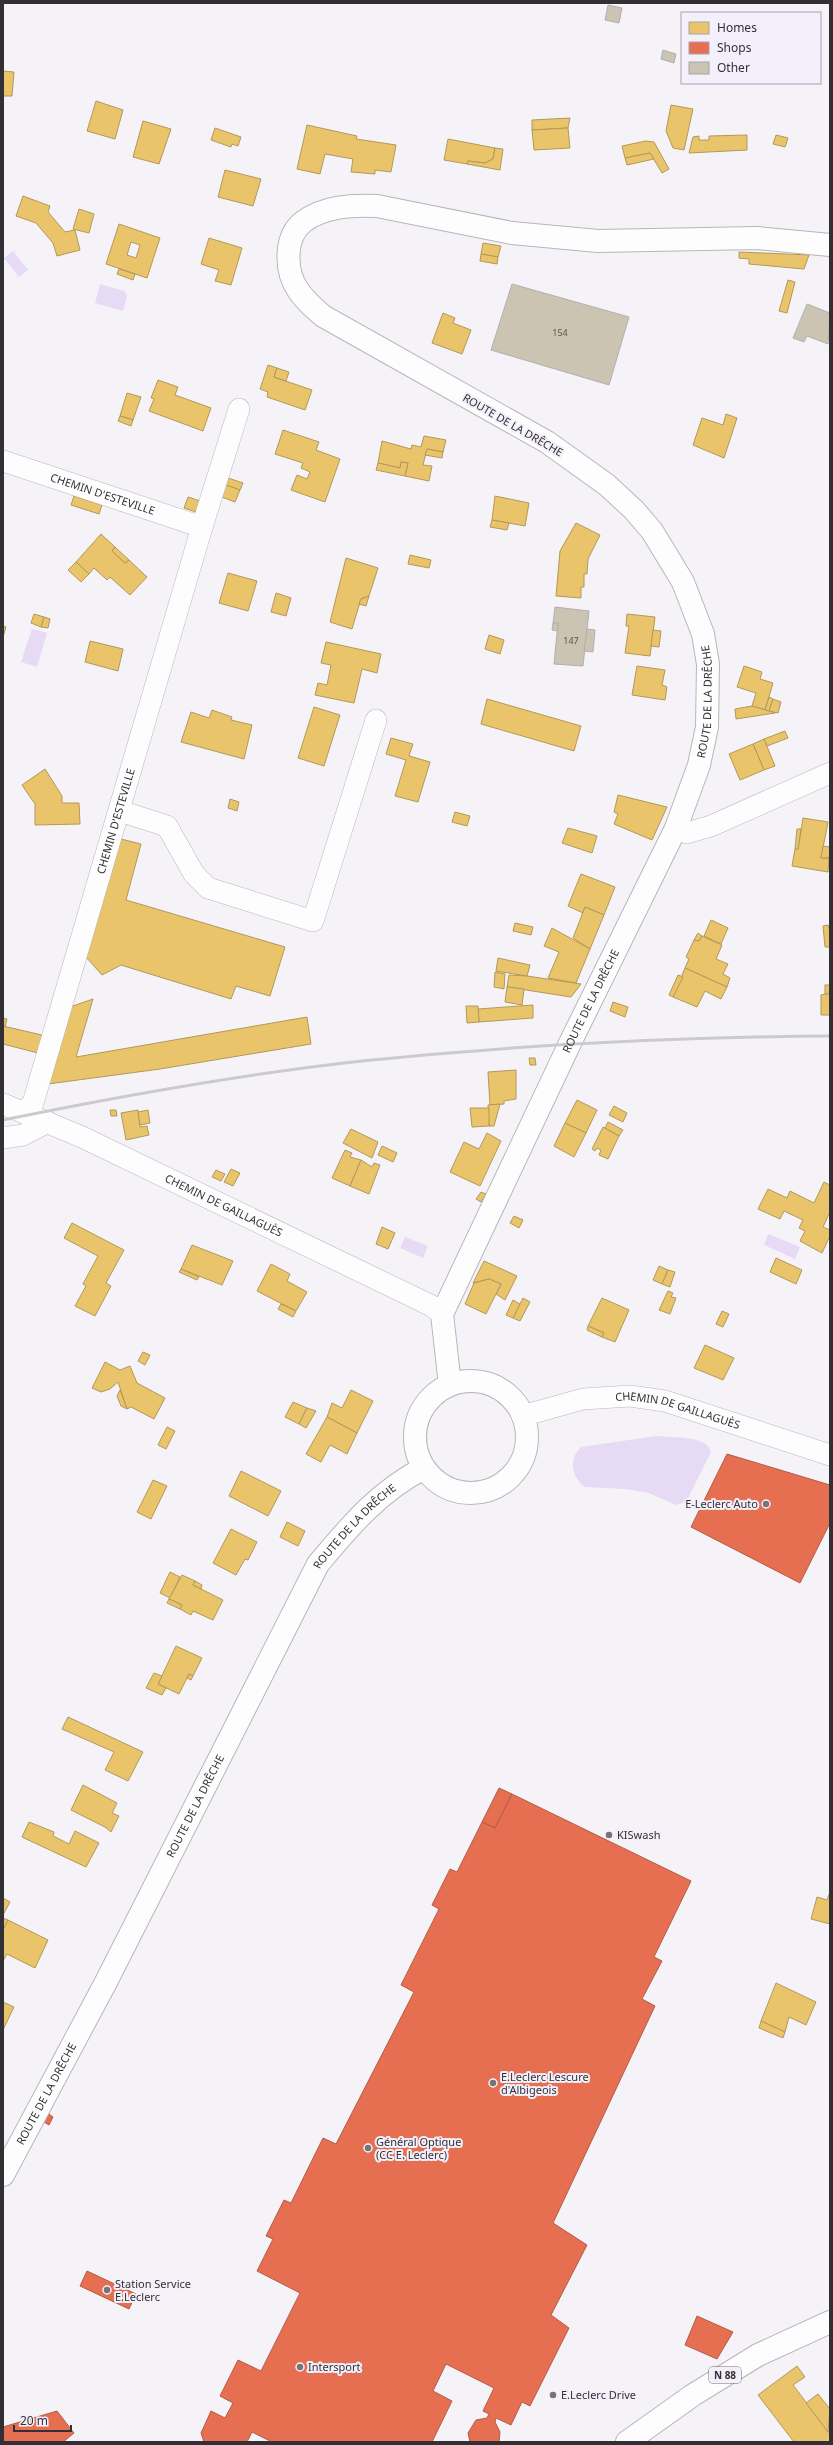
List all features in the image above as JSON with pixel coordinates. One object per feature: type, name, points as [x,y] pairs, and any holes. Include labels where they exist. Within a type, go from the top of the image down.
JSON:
[{"type":"street","name":"ROUTE DE LA DRÊCHE","points":[[442,1314],[570,1043],[676,828],[699,765],[707,727],[708,664],[702,634],[683,582],[652,531],[634,510],[607,485],[546,442],[323,316],[308,304],[297,289],[290,272],[290,241],[302,222],[338,207],[376,206],[512,233],[598,241],[757,238],[830,245]]},
{"type":"street","name":"CHEMIN D'ESTEVILLE","points":[[25,1111],[33,1103],[120,811],[202,527],[239,409]]},
{"type":"street","name":"CHEMIN D'ESTEVILLE","points":[[3,461],[202,527]]},
{"type":"street","points":[[120,811],[167,826],[194,874],[208,888],[313,921],[376,720]]},
{"type":"street","points":[[676,828],[687,833],[711,826],[830,773]]},
{"type":"street","name":"CHEMIN DE GAILLAGUÈS","points":[[3,1104],[25,1111],[347,1265],[432,1306],[442,1314]]},
{"type":"street","points":[[3,1138],[23,1135],[48,1122]]},
{"type":"street","points":[[442,1314],[450,1385]]},
{"type":"street","points":[[471,1381],[492,1386],[510,1398],[522,1416],[526,1437],[523,1457],[512,1475],[494,1488],[472,1493],[450,1489],[431,1477],[424,1468],[416,1448],[416,1426],[424,1406],[440,1390],[450,1385],[471,1381]]},
{"type":"street","name":"CHEMIN DE GAILLAGUÈS","points":[[522,1416],[583,1399],[630,1396],[665,1402],[830,1455]]},
{"type":"street","name":"ROUTE DE LA DRÊCHE","points":[[3,2175],[106,1982],[318,1564],[366,1509],[400,1481],[424,1468]]},
{"type":"street","name":"N 88","points":[[627,2442],[693,2395],[758,2355],[830,2322]]},
{"type":"shaded area","points":[[13,251],[28,270],[19,277],[4,258]]},
{"type":"shaded area","points":[[100,284],[124,291],[127,296],[123,311],[95,303]]},
{"type":"shaded area","points":[[32,629],[47,633],[37,667],[21,662]]},
{"type":"shaded area","points":[[768,1234],[800,1247],[795,1259],[764,1245]]},
{"type":"shaded area","points":[[405,1237],[428,1246],[423,1258],[400,1248]]},
{"type":"shaded area","points":[[656,1436],[679,1437],[696,1440],[708,1447],[711,1452],[688,1498],[683,1503],[676,1505],[649,1493],[625,1489],[585,1487],[577,1478],[573,1468],[573,1463],[574,1457],[581,1447]]},
{"type":"building: Homes","points":[[3,71],[14,72],[12,96],[3,96]]},
{"type":"building: Homes","points":[[96,101],[123,110],[115,139],[87,131]]},
{"type":"building: Homes","points":[[671,105],[693,109],[684,150],[673,148],[666,131]]},
{"type":"building: Homes","points":[[570,118],[568,128],[532,130],[532,120]]},
{"type":"building: Homes","points":[[143,121],[171,129],[159,164],[133,157]]},
{"type":"building: Homes","points":[[307,125],[357,136],[356,139],[396,145],[391,172],[375,170],[375,174],[351,172],[353,159],[325,154],[320,174],[297,169]]},
{"type":"building: Homes","points":[[215,128],[241,137],[238,146],[232,144],[231,147],[211,140]]},
{"type":"building: Homes","points":[[568,128],[570,148],[534,150],[532,130]]},
{"type":"building: Homes","points":[[747,135],[747,150],[689,153],[693,137],[699,136],[699,140],[709,140],[709,136]]},
{"type":"building: Homes","points":[[776,135],[788,138],[785,147],[773,144]]},
{"type":"building: Homes","points":[[448,139],[495,148],[493,159],[485,163],[468,161],[467,164],[444,160]]},
{"type":"building: Homes","points":[[646,141],[654,142],[669,169],[662,173],[650,153],[625,158],[622,146]]},
{"type":"building: Homes","points":[[495,148],[503,149],[500,170],[467,164],[468,161],[485,163],[493,159]]},
{"type":"building: Homes","points":[[650,153],[654,159],[627,165],[625,158]]},
{"type":"building: Homes","points":[[225,170],[261,179],[253,206],[218,197]]},
{"type":"building: Homes","points":[[23,196],[50,206],[48,212],[65,232],[75,230],[80,250],[57,256],[53,243],[36,223],[16,216]]},
{"type":"building: Homes","points":[[79,209],[94,214],[89,233],[73,229]]},
{"type":"building: Homes","points":[[119,224],[160,238],[147,278],[106,264]],"holes":[[[131,242],[140,245],[136,258],[127,255]]]},
{"type":"building: Homes","points":[[209,238],[242,248],[231,285],[215,281],[219,270],[201,264]]},
{"type":"building: Homes","points":[[483,243],[501,246],[498,257],[481,254]]},
{"type":"building: Homes","points":[[739,252],[809,255],[804,269],[749,264],[749,259],[739,258]]},
{"type":"building: Homes","points":[[481,254],[498,257],[497,264],[480,261]]},
{"type":"building: Homes","points":[[119,269],[135,274],[133,280],[117,274]]},
{"type":"building: Homes","points":[[788,280],[795,282],[787,313],[779,311]]},
{"type":"building: Homes","points":[[443,313],[455,318],[453,323],[471,330],[462,354],[432,343]]},
{"type":"building: Homes","points":[[268,365],[277,368],[274,377],[312,390],[305,410],[267,397],[268,392],[260,389]]},
{"type":"building: Homes","points":[[277,368],[289,372],[286,381],[274,377]]},
{"type":"building: Homes","points":[[158,380],[178,387],[175,395],[211,408],[203,431],[149,411],[154,399],[151,398]]},
{"type":"building: Homes","points":[[127,393],[141,397],[133,420],[120,416]]},
{"type":"building: Homes","points":[[726,414],[737,418],[724,458],[693,445],[702,418],[723,425]]},
{"type":"building: Homes","points":[[120,416],[133,420],[131,426],[118,421]]},
{"type":"building: Homes","points":[[283,430],[319,442],[316,450],[340,459],[325,502],[291,490],[297,475],[307,479],[310,472],[301,468],[303,463],[275,454]]},
{"type":"building: Homes","points":[[424,436],[446,440],[443,452],[427,449],[423,465],[432,466],[429,481],[405,476],[408,463],[401,462],[400,468],[378,463],[382,441],[411,449],[412,445],[421,447]]},
{"type":"building: Homes","points":[[427,449],[443,452],[442,458],[425,455]]},
{"type":"building: Homes","points":[[401,462],[408,463],[405,476],[376,470],[378,463],[400,468]]},
{"type":"building: Homes","points":[[228,478],[243,483],[240,490],[226,485]]},
{"type":"building: Homes","points":[[226,485],[240,490],[235,502],[222,497]]},
{"type":"building: Homes","points":[[74,496],[102,505],[99,514],[71,505]]},
{"type":"building: Homes","points":[[495,496],[529,503],[525,526],[492,520]]},
{"type":"building: Homes","points":[[188,497],[200,501],[196,512],[184,508]]},
{"type":"building: Homes","points":[[492,520],[509,523],[507,530],[490,527]]},
{"type":"building: Homes","points":[[576,523],[600,535],[588,559],[587,574],[584,574],[584,587],[581,587],[581,598],[556,596],[560,551]]},
{"type":"building: Homes","points":[[101,534],[115,547],[112,551],[125,563],[129,560],[147,577],[130,595],[110,577],[107,580],[94,568],[89,574],[76,562]]},
{"type":"building: Homes","points":[[115,547],[129,560],[125,563],[112,551]]},
{"type":"building: Homes","points":[[410,555],[431,560],[429,568],[408,564]]},
{"type":"building: Homes","points":[[346,558],[378,568],[369,596],[361,599],[352,629],[330,622]]},
{"type":"building: Homes","points":[[76,562],[89,574],[81,582],[68,570]]},
{"type":"building: Homes","points":[[228,573],[257,581],[248,611],[219,603]]},
{"type":"building: Homes","points":[[276,593],[291,598],[286,616],[271,612]]},
{"type":"building: Homes","points":[[369,596],[366,606],[359,604],[361,599]]},
{"type":"building: Homes","points":[[34,614],[44,617],[41,627],[31,623]]},
{"type":"building: Homes","points":[[627,614],[655,617],[650,656],[625,653],[629,626],[626,626]]},
{"type":"building: Homes","points":[[44,617],[50,619],[48,628],[41,627]]},
{"type":"building: Homes","points":[[3,626],[6,627],[3,637]]},
{"type":"building: Homes","points":[[653,630],[661,631],[659,647],[651,646]]},
{"type":"building: Homes","points":[[489,635],[504,640],[500,654],[485,649]]},
{"type":"building: Homes","points":[[90,641],[123,649],[118,671],[85,662]]},
{"type":"building: Homes","points":[[326,642],[381,654],[377,673],[362,669],[354,703],[315,695],[318,683],[327,685],[331,665],[321,663]]},
{"type":"building: Homes","points":[[637,666],[665,670],[662,685],[667,687],[665,700],[632,695]]},
{"type":"building: Homes","points":[[744,666],[762,672],[760,679],[773,683],[765,710],[752,706],[756,693],[737,687]]},
{"type":"building: Homes","points":[[769,697],[773,699],[769,711],[765,710]]},
{"type":"building: Homes","points":[[487,699],[581,726],[574,751],[481,724]]},
{"type":"building: Homes","points":[[773,699],[781,702],[778,713],[769,711]]},
{"type":"building: Homes","points":[[752,706],[775,713],[736,719],[735,709]]},
{"type":"building: Homes","points":[[314,707],[340,715],[324,766],[298,758]]},
{"type":"building: Homes","points":[[212,710],[232,717],[231,720],[252,725],[244,759],[181,742],[191,712],[209,718]]},
{"type":"building: Homes","points":[[785,731],[788,738],[767,746],[764,739]]},
{"type":"building: Homes","points":[[391,738],[413,744],[409,756],[430,762],[418,802],[395,796],[406,760],[386,754]]},
{"type":"building: Homes","points":[[764,739],[775,766],[764,770],[753,744]]},
{"type":"building: Homes","points":[[753,744],[764,770],[740,780],[729,754]]},
{"type":"building: Homes","points":[[45,769],[62,796],[62,803],[79,803],[80,824],[35,825],[35,804],[22,785]]},
{"type":"building: Homes","points":[[618,795],[667,807],[652,840],[614,824],[618,814],[614,812]]},
{"type":"building: Homes","points":[[230,799],[239,802],[237,811],[228,808]]},
{"type":"building: Homes","points":[[455,812],[470,816],[467,826],[452,822]]},
{"type":"building: Homes","points":[[803,818],[828,822],[821,858],[829,858],[828,872],[792,866],[795,849],[798,849]]},
{"type":"building: Homes","points":[[568,828],[597,836],[592,853],[562,843]]},
{"type":"building: Homes","points":[[797,829],[801,829],[798,849],[795,849]]},
{"type":"building: Homes","points":[[121,839],[141,844],[126,900],[285,947],[270,996],[236,986],[231,999],[121,965],[102,975],[86,957]]},
{"type":"building: Homes","points":[[823,846],[830,847],[829,858],[821,858]]},
{"type":"building: Homes","points":[[581,874],[615,887],[604,915],[585,907],[583,913],[568,906]]},
{"type":"building: Homes","points":[[585,907],[604,915],[590,949],[573,938]]},
{"type":"building: Homes","points":[[711,920],[728,928],[721,944],[704,936]]},
{"type":"building: Homes","points":[[515,923],[533,927],[531,935],[513,931]]},
{"type":"building: Homes","points":[[828,925],[830,930],[830,947],[825,947],[823,926]]},
{"type":"building: Homes","points":[[552,928],[590,949],[576,983],[548,978],[559,952],[544,946]]},
{"type":"building: Homes","points":[[698,933],[702,936],[699,941],[694,940]]},
{"type":"building: Homes","points":[[702,936],[722,945],[716,959],[728,964],[723,974],[730,978],[727,987],[685,968],[689,959],[686,957],[694,940],[699,941]]},
{"type":"building: Homes","points":[[498,958],[530,965],[527,976],[496,971]]},
{"type":"building: Homes","points":[[685,968],[727,987],[721,999],[705,991],[697,1007],[673,997]]},
{"type":"building: Homes","points":[[495,972],[505,974],[504,989],[494,987]]},
{"type":"building: Homes","points":[[509,975],[527,976],[581,984],[571,997],[507,987]]},
{"type":"building: Homes","points":[[678,975],[683,977],[673,997],[669,995]]},
{"type":"building: Homes","points":[[825,985],[830,985],[830,994],[825,994]]},
{"type":"building: Homes","points":[[507,987],[524,989],[522,1005],[505,1002]]},
{"type":"building: Homes","points":[[830,994],[830,1015],[821,1015],[821,995]]},
{"type":"building: Homes","points":[[93,999],[76,1057],[307,1017],[311,1044],[160,1069],[48,1084],[70,1007]]},
{"type":"building: Homes","points":[[613,1002],[628,1007],[625,1017],[610,1011]]},
{"type":"building: Homes","points":[[533,1005],[533,1018],[479,1022],[478,1009]]},
{"type":"building: Homes","points":[[466,1006],[478,1006],[479,1022],[467,1023]]},
{"type":"building: Homes","points":[[3,1018],[7,1019],[5,1027],[3,1026]]},
{"type":"building: Homes","points":[[3,1026],[42,1035],[38,1053],[3,1044]]},
{"type":"building: Homes","points":[[529,1058],[535,1058],[536,1065],[530,1065]]},
{"type":"building: Homes","points":[[516,1070],[516,1099],[504,1101],[504,1104],[490,1105],[488,1072]]},
{"type":"building: Homes","points":[[577,1100],[597,1110],[586,1133],[565,1123]]},
{"type":"building: Homes","points":[[500,1104],[494,1126],[489,1126],[488,1105]]},
{"type":"building: Homes","points":[[614,1106],[627,1113],[623,1122],[609,1115]]},
{"type":"building: Homes","points":[[470,1108],[489,1108],[489,1126],[472,1127]]},
{"type":"building: Homes","points":[[110,1110],[116,1110],[117,1116],[111,1116]]},
{"type":"building: Homes","points":[[138,1110],[140,1127],[147,1126],[149,1135],[126,1140],[121,1113]]},
{"type":"building: Homes","points":[[148,1110],[150,1123],[140,1125],[138,1112]]},
{"type":"building: Homes","points":[[608,1122],[623,1130],[619,1136],[605,1128]]},
{"type":"building: Homes","points":[[565,1123],[586,1133],[574,1157],[554,1146]]},
{"type":"building: Homes","points":[[603,1127],[619,1136],[608,1159],[599,1155],[601,1150],[597,1148],[595,1151],[592,1149]]},
{"type":"building: Homes","points":[[351,1129],[378,1142],[372,1158],[343,1143]]},
{"type":"building: Homes","points":[[487,1133],[501,1141],[480,1186],[450,1172],[464,1142],[479,1149]]},
{"type":"building: Homes","points":[[382,1146],[397,1153],[393,1162],[378,1155]]},
{"type":"building: Homes","points":[[345,1150],[352,1153],[350,1157],[361,1160],[350,1186],[332,1178]]},
{"type":"building: Homes","points":[[361,1160],[372,1167],[374,1163],[380,1165],[369,1194],[350,1186]]},
{"type":"building: Homes","points":[[231,1169],[240,1173],[233,1186],[224,1182]]},
{"type":"building: Homes","points":[[216,1170],[225,1174],[221,1181],[212,1177]]},
{"type":"building: Homes","points":[[824,1182],[830,1185],[830,1212],[823,1227],[830,1230],[830,1236],[822,1253],[800,1241],[805,1231],[799,1228],[803,1220],[784,1211],[780,1219],[758,1209],[768,1189],[787,1198],[790,1191],[814,1203]]},
{"type":"building: Homes","points":[[481,1192],[486,1194],[481,1202],[476,1199]]},
{"type":"building: Homes","points":[[514,1216],[523,1220],[519,1228],[510,1223]]},
{"type":"building: Homes","points":[[72,1223],[124,1250],[106,1283],[111,1286],[95,1316],[75,1306],[86,1286],[83,1284],[98,1256],[64,1238]]},
{"type":"building: Homes","points":[[382,1227],[395,1233],[388,1249],[376,1244]]},
{"type":"building: Homes","points":[[192,1245],[233,1261],[222,1285],[181,1269]]},
{"type":"building: Homes","points":[[776,1258],[802,1270],[796,1284],[770,1272]]},
{"type":"building: Homes","points":[[484,1261],[517,1276],[505,1300],[496,1294],[501,1284],[489,1279],[473,1283]]},
{"type":"building: Homes","points":[[271,1264],[290,1274],[287,1281],[307,1292],[296,1311],[257,1291]]},
{"type":"building: Homes","points":[[659,1266],[668,1270],[662,1284],[653,1280]]},
{"type":"building: Homes","points":[[181,1269],[199,1277],[197,1280],[179,1272]]},
{"type":"building: Homes","points":[[668,1270],[675,1272],[670,1287],[662,1284]]},
{"type":"building: Homes","points":[[489,1279],[501,1284],[486,1314],[465,1304],[474,1283]]},
{"type":"building: Homes","points":[[668,1291],[673,1293],[671,1297],[676,1298],[670,1314],[659,1310]]},
{"type":"building: Homes","points":[[523,1298],[530,1302],[520,1321],[513,1318]]},
{"type":"building: Homes","points":[[602,1298],[629,1310],[615,1342],[602,1337],[604,1333],[588,1326]]},
{"type":"building: Homes","points":[[513,1300],[520,1304],[513,1318],[506,1315]]},
{"type":"building: Homes","points":[[281,1304],[296,1311],[293,1317],[278,1309]]},
{"type":"building: Homes","points":[[722,1311],[729,1314],[723,1327],[716,1324]]},
{"type":"building: Homes","points":[[588,1326],[604,1333],[602,1337],[587,1330]]},
{"type":"building: Homes","points":[[705,1345],[734,1358],[723,1380],[694,1368]]},
{"type":"building: Homes","points":[[143,1352],[150,1355],[145,1365],[138,1361]]},
{"type":"building: Homes","points":[[105,1362],[120,1370],[130,1366],[137,1383],[165,1398],[154,1419],[131,1407],[127,1409],[118,1382],[110,1389],[101,1392],[92,1388]]},
{"type":"building: Homes","points":[[120,1390],[127,1409],[121,1406],[117,1396]]},
{"type":"building: Homes","points":[[351,1390],[373,1401],[357,1433],[327,1417],[332,1403],[342,1408]]},
{"type":"building: Homes","points":[[293,1402],[307,1408],[299,1424],[285,1417]]},
{"type":"building: Homes","points":[[307,1408],[316,1411],[306,1428],[299,1424]]},
{"type":"building: Homes","points":[[327,1417],[357,1433],[347,1454],[330,1445],[321,1462],[306,1454]]},
{"type":"building: Homes","points":[[167,1427],[175,1431],[166,1449],[158,1445]]},
{"type":"building: Homes","points":[[241,1471],[281,1491],[268,1516],[229,1496]]},
{"type":"building: Homes","points":[[153,1480],[167,1486],[151,1519],[137,1512]]},
{"type":"building: Homes","points":[[287,1522],[305,1531],[298,1546],[280,1537]]},
{"type":"building: Homes","points":[[231,1529],[257,1542],[248,1560],[245,1559],[236,1575],[213,1563]]},
{"type":"building: Homes","points":[[170,1572],[180,1577],[170,1598],[160,1593]]},
{"type":"building: Homes","points":[[182,1575],[195,1581],[193,1585],[223,1600],[213,1620],[193,1611],[191,1615],[180,1609],[182,1605],[169,1599]]},
{"type":"building: Homes","points":[[195,1581],[202,1585],[201,1589],[193,1585]]},
{"type":"building: Homes","points":[[169,1599],[182,1605],[180,1609],[167,1603]]},
{"type":"building: Homes","points":[[176,1646],[202,1658],[193,1676],[189,1674],[179,1694],[158,1684]]},
{"type":"building: Homes","points":[[154,1673],[162,1676],[158,1684],[166,1688],[162,1695],[146,1688]]},
{"type":"building: Homes","points":[[189,1674],[193,1676],[191,1680],[187,1678]]},
{"type":"building: Homes","points":[[68,1717],[143,1752],[128,1781],[105,1770],[114,1752],[62,1729]]},
{"type":"building: Homes","points":[[83,1785],[117,1803],[112,1813],[119,1816],[111,1832],[105,1827],[71,1810]]},
{"type":"building: Homes","points":[[29,1822],[54,1832],[53,1836],[69,1844],[75,1831],[99,1843],[86,1867],[22,1837]]},
{"type":"building: Homes","points":[[830,1892],[830,1924],[811,1919],[817,1897],[827,1900]]},
{"type":"building: Homes","points":[[3,1898],[10,1902],[3,1915]]},
{"type":"building: Homes","points":[[3,1918],[8,1920],[3,1930]]},
{"type":"building: Homes","points":[[8,1920],[48,1940],[35,1968],[7,1954],[3,1961],[3,1930]]},
{"type":"building: Homes","points":[[776,1983],[816,2002],[806,2025],[789,2017],[785,2032],[761,2021]]},
{"type":"building: Homes","points":[[3,2002],[14,2007],[3,2030]]},
{"type":"building: Homes","points":[[761,2021],[785,2032],[783,2038],[759,2028]]},
{"type":"building: Homes","points":[[797,2366],[805,2377],[793,2385],[830,2434],[830,2442],[794,2442],[758,2395]]},
{"type":"building: Homes","points":[[818,2394],[830,2409],[828,2432],[806,2403]]},
{"type":"building: Shops","name":"E-Leclerc Auto","points":[[727,1454],[830,1485],[830,1523],[800,1583],[691,1527]]},
{"type":"building: Shops","points":[[499,1788],[512,1794],[495,1828],[482,1822]]},
{"type":"building: Shops","name":"E.Leclerc Lescure d'Albigeois","points":[[512,1794],[691,1881],[654,1957],[662,1961],[642,1999],[655,2006],[553,2223],[587,2245],[551,2315],[569,2328],[530,2406],[522,2402],[511,2425],[496,2418],[495,2422],[500,2432],[499,2442],[470,2442],[468,2433],[476,2420],[487,2418],[489,2414],[483,2411],[494,2388],[446,2364],[433,2391],[452,2401],[432,2442],[272,2442],[252,2432],[247,2442],[204,2442],[201,2433],[211,2411],[225,2418],[233,2403],[220,2396],[238,2360],[261,2371],[300,2293],[257,2271],[273,2239],[266,2236],[284,2200],[291,2203],[323,2138],[336,2144],[414,1992],[401,1985],[439,1909],[432,1905],[450,1869],[457,1872],[482,1822],[495,1828]]},
{"type":"building: Shops","points":[[49,2114],[53,2117],[49,2125],[44,2122]]},
{"type":"building: Shops","name":"Station Service E.Leclerc","points":[[87,2271],[136,2294],[129,2309],[80,2286]]},
{"type":"building: Shops","points":[[697,2316],[733,2332],[717,2359],[685,2345]]},
{"type":"building: Shops","points":[[57,2411],[74,2433],[63,2442],[3,2442],[3,2427]]},
{"type":"building: Other","points":[[608,5],[622,8],[619,23],[605,20]]},
{"type":"building: Other","points":[[663,50],[676,54],[674,63],[661,59]]},
{"type":"building: Other","points":[[512,284],[629,317],[609,385],[491,350]]},
{"type":"building: Other","points":[[807,304],[830,313],[828,344],[807,336],[804,342],[793,338]]},
{"type":"building: Other","points":[[555,607],[589,611],[583,666],[554,664],[558,623],[553,623]]},
{"type":"building: Other","points":[[553,623],[558,623],[558,631],[552,630]]},
{"type":"building: Other","points":[[587,629],[595,630],[593,652],[584,651]]},
{"type":"railway","points":[[3,1120],[182,1086],[317,1066],[420,1055],[538,1046],[654,1040],[830,1036]]},
{"type":"place","name":"E-Leclerc Auto","points":[[766,1504]]},
{"type":"place","name":"KISwash","points":[[609,1835]]},
{"type":"place","name":"E.Leclerc Lescure d'Albigeois","points":[[493,2083]]},
{"type":"place","name":"Général Optique (CC E. Leclerc)","points":[[368,2148]]},
{"type":"place","name":"Station Service E.Leclerc","points":[[107,2290]]},
{"type":"place","name":"Intersport","points":[[300,2367]]},
{"type":"place","name":"E.Leclerc Drive","points":[[553,2395]]}]
